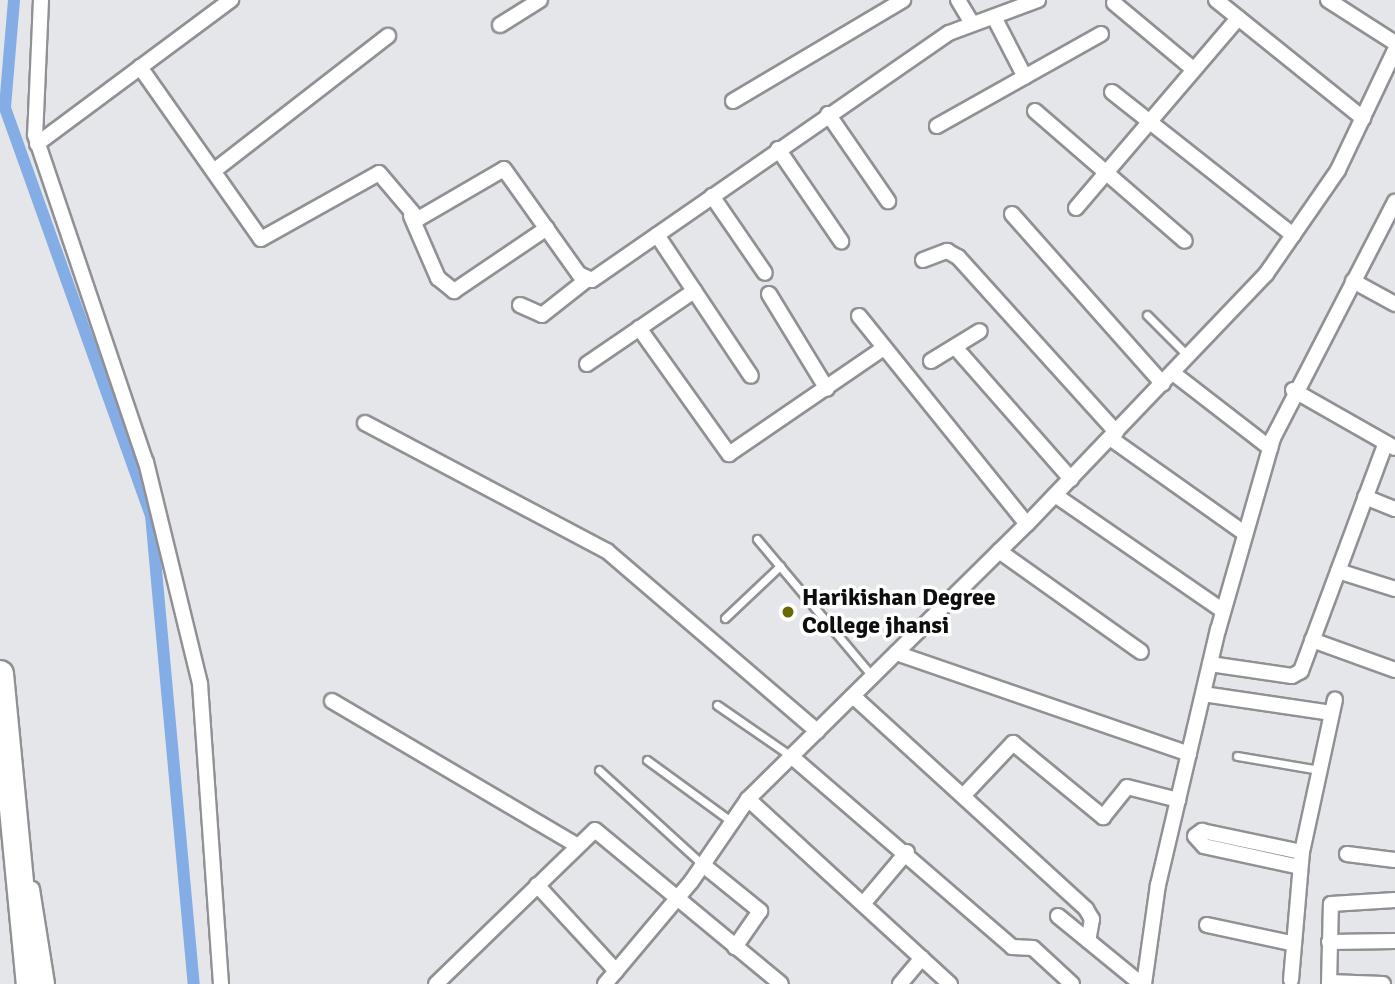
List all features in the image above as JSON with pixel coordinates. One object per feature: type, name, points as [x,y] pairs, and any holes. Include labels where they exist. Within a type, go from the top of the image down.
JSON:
[{"type":"highway","points":[[0,674],[14,834],[7,877],[17,935],[30,984]]},
{"type":"highway","points":[[13,984],[17,935]]},
{"type":"street","points":[[41,0],[31,103],[37,144],[146,462],[193,649],[213,804],[221,984]]},
{"type":"street","points":[[37,144],[231,0]]},
{"type":"street","points":[[500,25],[540,0]]},
{"type":"street","points":[[733,101],[903,0]]},
{"type":"street","points":[[958,0],[972,23]]},
{"type":"street","points":[[520,305],[542,315],[585,281],[657,235],[828,114],[972,23],[995,19],[1038,0]]},
{"type":"street","points":[[1216,0],[1363,118]]},
{"type":"street","points":[[1328,0],[1395,43]]},
{"type":"street","points":[[1114,3],[1194,70]]},
{"type":"street","points":[[1076,208],[1238,18]]},
{"type":"street","points":[[995,19],[1025,77]]},
{"type":"street","points":[[937,126],[1101,34]]},
{"type":"street","points":[[215,170],[388,36]]},
{"type":"street","points":[[605,984],[676,900],[748,799],[1071,479],[1189,356],[1293,235],[1339,170],[1395,50]]},
{"type":"street","points":[[140,67],[261,239],[379,173],[411,216],[438,278],[454,291],[547,228]]},
{"type":"street","points":[[1112,92],[1293,235]]},
{"type":"street","points":[[1035,111],[1185,241]]},
{"type":"street","points":[[828,114],[888,201]]},
{"type":"street","points":[[778,149],[841,241]]},
{"type":"street","points":[[411,216],[430,213],[504,169],[585,281]]},
{"type":"street","points":[[712,196],[765,273]]},
{"type":"street","points":[[1058,916],[1142,984],[1178,800],[1210,664],[1244,533],[1270,448],[1293,390],[1395,202]]},
{"type":"street","points":[[1012,214],[1168,378],[1270,448]]},
{"type":"street","points":[[657,235],[751,376]]},
{"type":"street","points":[[923,260],[947,251],[958,257],[1113,435],[1244,533]]},
{"type":"street","points":[[1353,281],[1395,304]]},
{"type":"street","points":[[586,364],[694,291]]},
{"type":"street","points":[[769,294],[827,389]]},
{"type":"street","points":[[859,316],[881,350],[1027,524]]},
{"type":"street","points":[[639,328],[729,454],[881,350]]},
{"type":"street","points":[[932,361],[980,331]]},
{"type":"street","points":[[955,347],[1071,479]]},
{"type":"street","points":[[1210,664],[1296,676],[1365,497],[1390,446],[1293,390]]},
{"type":"street","points":[[365,423],[607,551],[817,731]]},
{"type":"street","points":[[1055,495],[1223,611]]},
{"type":"street","points":[[1365,497],[1395,509]]},
{"type":"street","points":[[999,551],[1141,652]]},
{"type":"street","points":[[1338,571],[1395,589]]},
{"type":"street","points":[[1312,640],[1395,670]]},
{"type":"street","points":[[896,653],[1189,754]]},
{"type":"street","points":[[1203,694],[1333,706],[1302,852],[1290,943],[1291,980]]},
{"type":"street","points":[[853,696],[1086,909],[1092,919],[1088,941]]},
{"type":"street","points":[[332,701],[576,845]]},
{"type":"street","points":[[963,796],[1013,743],[1103,817],[1127,787],[1178,800]]},
{"type":"street","points":[[791,756],[907,852],[1012,947],[1033,948],[1072,984]]},
{"type":"street","points":[[748,799],[950,984]]},
{"type":"street","points":[[436,984],[592,830],[600,832],[676,900],[781,984]]},
{"type":"street","points":[[1300,867],[1204,846],[1195,836],[1202,831],[1302,852]]},
{"type":"street","points":[[14,834],[32,885],[47,984]]},
{"type":"street","points":[[863,904],[907,852]]},
{"type":"street","points":[[1347,854],[1395,860]]},
{"type":"street","points":[[702,864],[760,911],[735,947]]},
{"type":"street","points":[[537,885],[616,971]]},
{"type":"street","points":[[1383,984],[1329,983],[1332,903],[1395,901]]},
{"type":"street","points":[[1207,925],[1290,943]]},
{"type":"street","points":[[1329,942],[1395,941]]},
{"type":"street","points":[[900,984],[922,958]]},
{"type":"lane","points":[[1147,315],[1189,356]]},
{"type":"lane","points":[[757,539],[872,676]]},
{"type":"lane","points":[[725,618],[780,566]]},
{"type":"lane","points":[[717,705],[791,756]]},
{"type":"lane","points":[[1237,756],[1320,770]]},
{"type":"lane","points":[[647,760],[732,822]]},
{"type":"lane","points":[[599,770],[702,864]]},
{"type":"waterway","points":[[14,0],[5,108],[151,515],[194,984]]},
{"type":"place","name":"Harikishan Degree College jhansi","points":[[788,612]]}]
